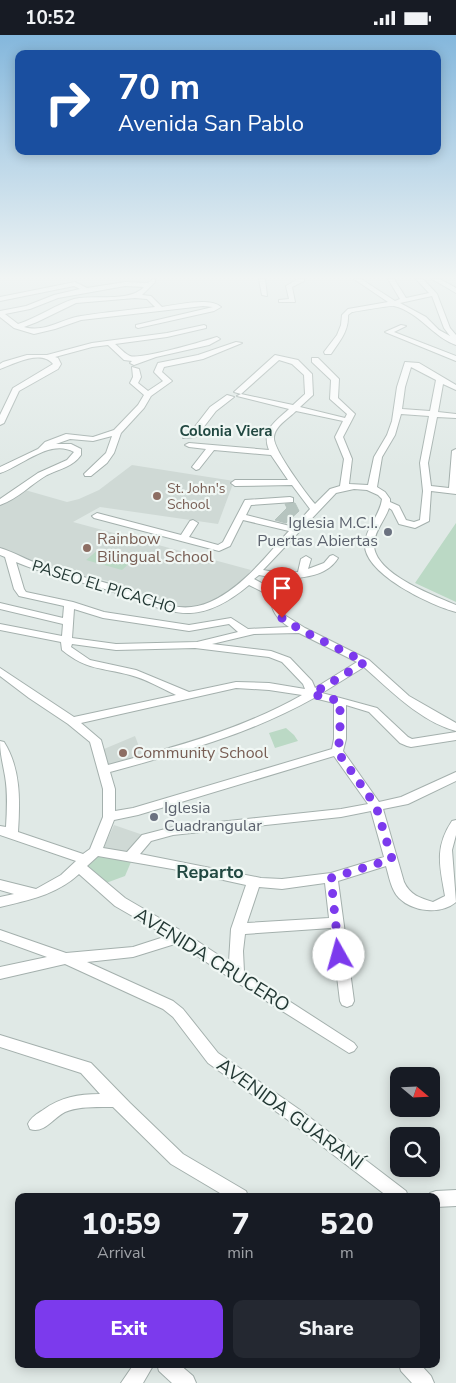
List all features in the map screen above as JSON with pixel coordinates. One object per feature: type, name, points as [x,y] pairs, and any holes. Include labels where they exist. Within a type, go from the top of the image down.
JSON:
[{"type":"street","points":[[0,367],[16,359],[48,357],[109,342],[136,364]]},
{"type":"street","points":[[136,364],[167,352],[189,350],[210,342]]},
{"type":"street","points":[[328,352],[336,342]]},
{"type":"street","points":[[416,342],[456,359]]},
{"type":"street","points":[[88,474],[104,461],[111,450],[117,432],[141,406],[148,395],[168,381],[158,372],[161,365],[200,357],[238,343]]},
{"type":"street","points":[[0,423],[16,390],[55,367],[57,364],[55,360],[48,357]]},
{"type":"street","points":[[186,436],[193,435],[212,409],[236,395],[278,357],[295,362],[308,374],[309,395],[294,408],[270,435],[271,447],[315,509]]},
{"type":"street","points":[[315,359],[332,374],[336,385],[334,399],[350,413],[339,437],[348,459],[344,487],[372,489],[383,495],[386,503],[396,508],[402,523],[415,525],[422,523],[426,503],[424,463],[440,379]]},
{"type":"street","points":[[136,364],[137,377],[134,383],[148,395]]},
{"type":"street","points":[[372,489],[378,457],[391,435],[408,364],[416,365],[456,388]]},
{"type":"street","points":[[236,395],[342,419]]},
{"type":"street","points":[[397,411],[456,416]]},
{"type":"street","points":[[41,451],[54,441],[69,436],[93,439],[117,432]]},
{"type":"street","points":[[93,439],[111,450]]},
{"type":"street","points":[[0,470],[41,451],[62,445],[76,449],[79,454],[74,459],[36,478],[14,495],[0,502]]},
{"type":"street","points":[[189,445],[274,453]]},
{"type":"street","points":[[196,467],[211,448]]},
{"type":"street","points":[[426,488],[454,490],[456,451]]},
{"type":"street","points":[[235,483],[296,482]]},
{"type":"street","name":"PASEO EL PICACHO","points":[[0,551],[38,568],[113,589],[152,604],[185,611],[197,609],[214,604],[248,580],[333,491],[344,487]]},
{"type":"street","points":[[97,515],[219,548],[227,544],[248,502],[290,500]]},
{"type":"street","points":[[386,503],[369,541],[368,547],[373,562],[398,580],[456,609]]},
{"type":"street","points":[[241,517],[295,530]]},
{"type":"street","points":[[183,539],[193,523]]},
{"type":"street","points":[[10,557],[20,593],[69,604],[103,615],[189,628],[231,621],[245,632]]},
{"type":"street","points":[[257,572],[278,577],[302,576],[329,565],[333,558]]},
{"type":"street","points":[[302,576],[306,559]]},
{"type":"street","points":[[248,580],[274,593],[277,611],[282,618],[301,630],[365,662],[405,698],[437,718],[456,727]]},
{"type":"street","points":[[69,604],[66,648],[87,664],[142,675],[186,695]]},
{"type":"street","points":[[0,606],[68,622]]},
{"type":"street","points":[[0,627],[59,639],[127,647],[194,645],[271,654],[282,658],[308,683],[312,694]]},
{"type":"street","points":[[194,645],[245,632],[301,630]]},
{"type":"street","points":[[105,770],[176,750],[277,713],[365,662]]},
{"type":"street","points":[[0,671],[33,696],[72,721],[95,740],[109,789],[109,817],[86,859],[52,887],[34,894],[0,902]]},
{"type":"street","points":[[72,721],[186,695],[236,685],[252,684],[312,694],[372,709],[404,740],[410,743],[456,736]]},
{"type":"street","points":[[340,701],[340,739],[337,751],[376,806],[397,882],[403,894],[412,900],[433,907],[446,903],[452,898],[445,858],[449,833],[456,824]]},
{"type":"street","points":[[0,745],[4,751],[10,776],[14,808],[6,832]]},
{"type":"street","points":[[109,817],[134,812],[337,751]]},
{"type":"street","points":[[130,857],[147,838],[173,831],[341,813],[404,801],[456,777]]},
{"type":"street","name":"AVENIDA CRUCERO","points":[[6,832],[86,859],[120,902],[180,937],[349,1047]]},
{"type":"street","points":[[86,859],[130,857],[254,882],[282,884],[331,878],[392,859]]},
{"type":"street","points":[[331,878],[335,923],[347,1001]]},
{"type":"street","points":[[238,976],[235,961],[238,929],[254,882]]},
{"type":"street","points":[[0,885],[34,894]]},
{"type":"street","points":[[238,929],[335,923]]},
{"type":"street","name":"AVENIDA GUARANÍ","points":[[0,935],[66,958],[168,1005],[178,1013],[213,1058],[294,1115],[394,1193]]},
{"type":"street","points":[[0,973],[66,958],[133,952],[180,937]]},
{"type":"street","points":[[0,1041],[86,1068],[177,1159],[235,1193]]},
{"type":"street","points":[[36,1124],[61,1106],[84,1101],[118,1100]]},
{"type":"street","points":[[440,1199],[456,1198]]},
{"type":"street","points":[[131,1383],[142,1368]]},
{"type":"street","points":[[170,1368],[186,1383]]},
{"type":"street","points":[[411,1368],[424,1383]]},
{"type":"shaded area","name":"Rainbow Bilingual School","points":[[132,465],[234,481],[218,524],[100,507],[73,522],[251,570],[240,584],[217,600],[197,608],[170,606],[113,582],[49,568],[0,547],[0,504],[25,490],[67,502],[79,499],[99,490]]},
{"type":"shaded area","name":"Community School","points":[[135,736],[143,757],[108,767],[104,749]]},
{"type":"shaded area","points":[[114,825],[146,836],[128,854],[103,849]]},
{"type":"green space","points":[[456,523],[456,602],[415,583]]},
{"type":"green space","points":[[99,549],[134,559],[122,570],[86,560]]},
{"type":"green space","points":[[286,728],[298,741],[275,748],[269,733]]},
{"type":"green space","points":[[97,854],[131,862],[125,876],[106,883],[84,867]]},
{"type":"building","points":[[295,503],[299,511],[286,523],[275,520],[287,508],[285,504]]},
{"type":"place","name":"St. John's School","points":[[157,496]]},
{"type":"place","name":"Iglesia M.C.I. Puertas Abiertas","points":[[388,532]]},
{"type":"place","name":"Rainbow Bilingual School","points":[[87,548]]},
{"type":"place","name":"Community School","points":[[123,753]]},
{"type":"place","name":"Iglesia Cuadrangular","points":[[154,817]]},
{"type":"district","name":"Colonia Viera","points":[[226,431]]},
{"type":"district","name":"Reparto","points":[[210,872]]},
{"type":"route","points":[[282,618],[301,630],[365,662],[312,694],[340,701],[340,739],[337,751],[376,806],[392,859],[331,878],[339,955]]}]
